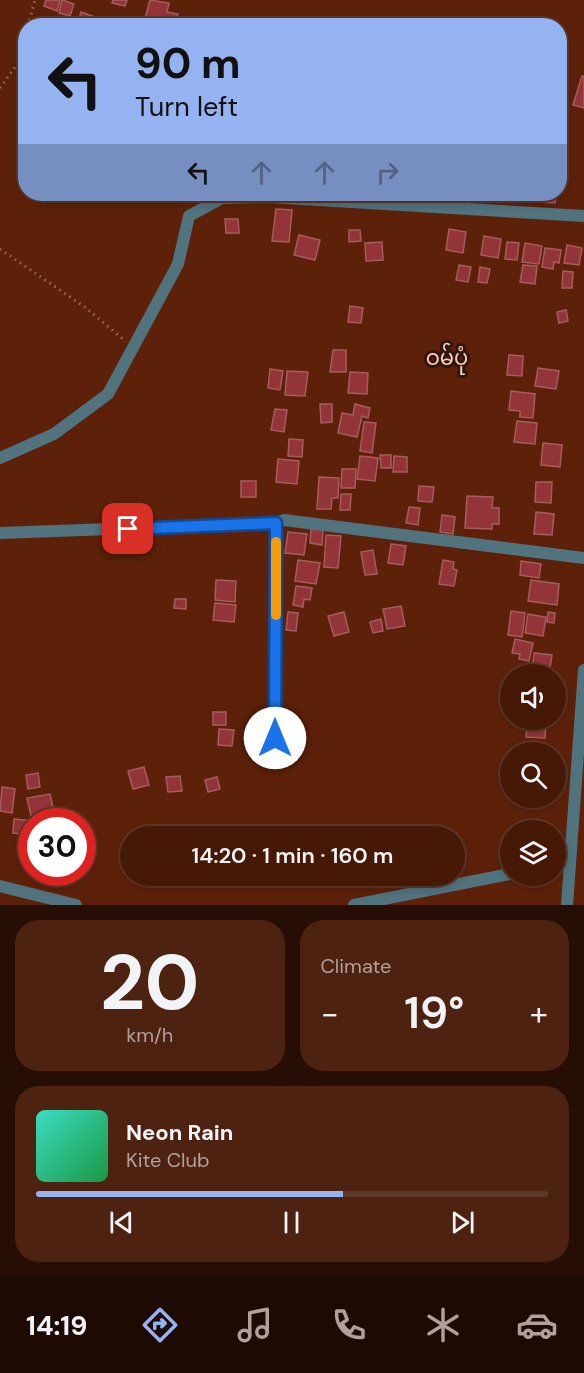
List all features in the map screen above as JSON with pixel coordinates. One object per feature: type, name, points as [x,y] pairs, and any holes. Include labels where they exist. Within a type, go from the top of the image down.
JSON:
[{"type":"street","points":[[0,458],[54,434],[108,394],[178,264],[189,216],[216,201]]},
{"type":"street","points":[[335,201],[584,216]]},
{"type":"street","points":[[0,533],[276,523],[284,520],[584,558]]},
{"type":"street","points":[[275,761],[276,523]]},
{"type":"street","points":[[567,905],[584,670]]},
{"type":"street","points":[[566,863],[570,862]]},
{"type":"street","points":[[354,905],[500,876]]},
{"type":"street","points":[[0,886],[76,905]]},
{"type":"path","points":[[30,18],[35,0]]},
{"type":"path","points":[[0,88],[18,63]]},
{"type":"path","points":[[0,249],[86,308],[133,348]]},
{"type":"building","points":[[46,0],[60,0],[57,11],[44,6]]},
{"type":"building","points":[[62,0],[74,4],[70,16],[59,13]]},
{"type":"building","points":[[113,0],[127,0],[125,6],[112,3]]},
{"type":"building","points":[[150,0],[169,3],[167,12],[178,14],[177,18],[145,18]]},
{"type":"building","points":[[81,12],[98,18],[79,18]]},
{"type":"building","points":[[582,76],[584,76],[584,108],[573,105]]},
{"type":"building","points":[[276,209],[292,210],[289,242],[272,241]]},
{"type":"building","points":[[225,219],[238,219],[239,233],[226,233]]},
{"type":"building","points":[[449,229],[466,232],[463,253],[446,250]]},
{"type":"building","points":[[349,230],[360,230],[361,241],[349,242]]},
{"type":"building","points":[[299,235],[320,240],[315,260],[294,255]]},
{"type":"building","points":[[484,236],[501,239],[498,258],[481,255]]},
{"type":"building","points":[[382,242],[383,260],[366,261],[365,243]]},
{"type":"building","points":[[507,242],[519,243],[517,260],[505,259]]},
{"type":"building","points":[[525,243],[542,246],[539,264],[522,262]]},
{"type":"building","points":[[567,245],[582,248],[579,265],[564,263]]},
{"type":"building","points":[[545,248],[561,250],[559,263],[554,262],[553,269],[542,267]]},
{"type":"building","points":[[459,265],[471,267],[468,282],[456,280]]},
{"type":"building","points":[[523,265],[537,266],[535,284],[520,282]]},
{"type":"building","points":[[480,267],[490,269],[487,283],[478,282]]},
{"type":"building","points":[[563,271],[573,272],[572,288],[562,288]]},
{"type":"building","points":[[350,306],[363,308],[361,323],[348,322]]},
{"type":"building","points":[[566,310],[568,321],[559,323],[557,312]]},
{"type":"building","points":[[333,350],[346,350],[346,372],[330,372]]},
{"type":"building","points":[[509,355],[523,356],[522,376],[507,375]]},
{"type":"building","points":[[538,368],[559,371],[556,389],[535,386]]},
{"type":"building","points":[[270,369],[283,371],[280,390],[268,388]]},
{"type":"building","points":[[287,371],[308,372],[305,396],[285,395]]},
{"type":"building","points":[[350,372],[368,373],[367,394],[348,393]]},
{"type":"building","points":[[511,391],[535,394],[533,418],[520,417],[520,411],[509,410]]},
{"type":"building","points":[[320,404],[332,404],[332,422],[321,423]]},
{"type":"building","points":[[355,404],[370,408],[368,418],[362,416],[357,437],[338,433],[342,413],[353,415]]},
{"type":"building","points":[[275,409],[287,410],[284,432],[271,430]]},
{"type":"building","points":[[517,421],[537,423],[535,444],[514,442]]},
{"type":"building","points":[[364,422],[376,423],[372,453],[360,451]]},
{"type":"building","points":[[289,439],[303,440],[302,457],[288,456]]},
{"type":"building","points":[[543,443],[562,445],[560,467],[541,465]]},
{"type":"building","points":[[380,455],[391,455],[391,468],[381,468]]},
{"type":"building","points":[[360,456],[378,458],[375,481],[357,479]]},
{"type":"building","points":[[394,456],[407,457],[407,472],[393,472]]},
{"type":"building","points":[[278,459],[299,461],[297,484],[276,482]]},
{"type":"building","points":[[342,469],[356,469],[355,488],[341,488]]},
{"type":"building","points":[[319,477],[339,478],[338,498],[332,498],[331,509],[317,509]]},
{"type":"building","points":[[241,481],[256,481],[256,497],[241,497]]},
{"type":"building","points":[[536,482],[552,482],[551,503],[535,502]]},
{"type":"building","points":[[419,486],[434,487],[432,502],[418,501]]},
{"type":"building","points":[[341,494],[351,494],[350,510],[340,510]]},
{"type":"building","points":[[467,496],[493,497],[492,508],[499,508],[499,524],[492,524],[492,529],[465,528]]},
{"type":"building","points":[[409,507],[420,508],[418,525],[406,523]]},
{"type":"building","points":[[536,512],[554,514],[552,535],[534,534]]},
{"type":"building","points":[[442,515],[455,517],[453,534],[440,532]]},
{"type":"building","points":[[311,529],[323,530],[322,545],[310,543]]},
{"type":"building","points":[[288,532],[307,534],[304,555],[285,553]]},
{"type":"building","points":[[326,535],[341,536],[338,568],[324,567]]},
{"type":"building","points":[[391,544],[406,546],[403,565],[388,563]]},
{"type":"building","points":[[373,550],[377,574],[365,575],[361,552]]},
{"type":"building","points":[[298,560],[320,563],[316,584],[295,581]]},
{"type":"building","points":[[443,560],[454,562],[453,569],[457,570],[454,586],[439,584]]},
{"type":"building","points":[[521,561],[541,564],[539,578],[520,575]]},
{"type":"building","points":[[216,580],[236,581],[235,602],[215,600]]},
{"type":"building","points":[[531,580],[559,584],[557,605],[528,601]]},
{"type":"building","points":[[296,586],[312,588],[310,600],[304,599],[303,607],[293,605]]},
{"type":"building","points":[[175,599],[186,599],[186,609],[174,608]]},
{"type":"building","points":[[215,603],[236,605],[234,622],[213,620]]},
{"type":"building","points":[[401,606],[405,626],[387,629],[383,609]]},
{"type":"building","points":[[511,611],[525,613],[522,637],[508,635]]},
{"type":"building","points":[[288,612],[298,613],[296,631],[286,630]]},
{"type":"building","points":[[344,612],[349,632],[334,636],[328,616]]},
{"type":"building","points":[[548,612],[555,613],[554,623],[547,622]]},
{"type":"building","points":[[528,614],[546,617],[543,636],[525,633]]},
{"type":"building","points":[[381,619],[383,631],[373,633],[370,622]]},
{"type":"building","points":[[515,639],[533,643],[529,661],[519,659],[520,654],[512,653]]},
{"type":"building","points":[[534,653],[552,655],[551,664],[533,664]]},
{"type":"building","points":[[213,712],[226,712],[226,725],[213,725]]},
{"type":"building","points":[[219,729],[234,730],[232,746],[218,745]]},
{"type":"building","points":[[526,730],[545,730],[545,738],[526,737]]},
{"type":"building","points":[[144,767],[149,785],[133,789],[128,771]]},
{"type":"building","points":[[38,773],[40,787],[28,789],[26,775]]},
{"type":"building","points":[[180,776],[182,791],[168,792],[166,777]]},
{"type":"building","points":[[217,777],[220,789],[208,792],[205,780]]},
{"type":"building","points":[[2,787],[15,789],[12,813],[0,811]]},
{"type":"building","points":[[50,794],[53,808],[29,808],[27,798]]},
{"type":"building","points":[[14,819],[18,819],[18,834],[13,833]]},
{"type":"slow traffic","points":[[276,542],[276,615]]},
{"type":"district","name":"ဝမ်ပုံ","points":[[447,358]]},
{"type":"route","points":[[128,529],[276,523],[275,738]]}]
